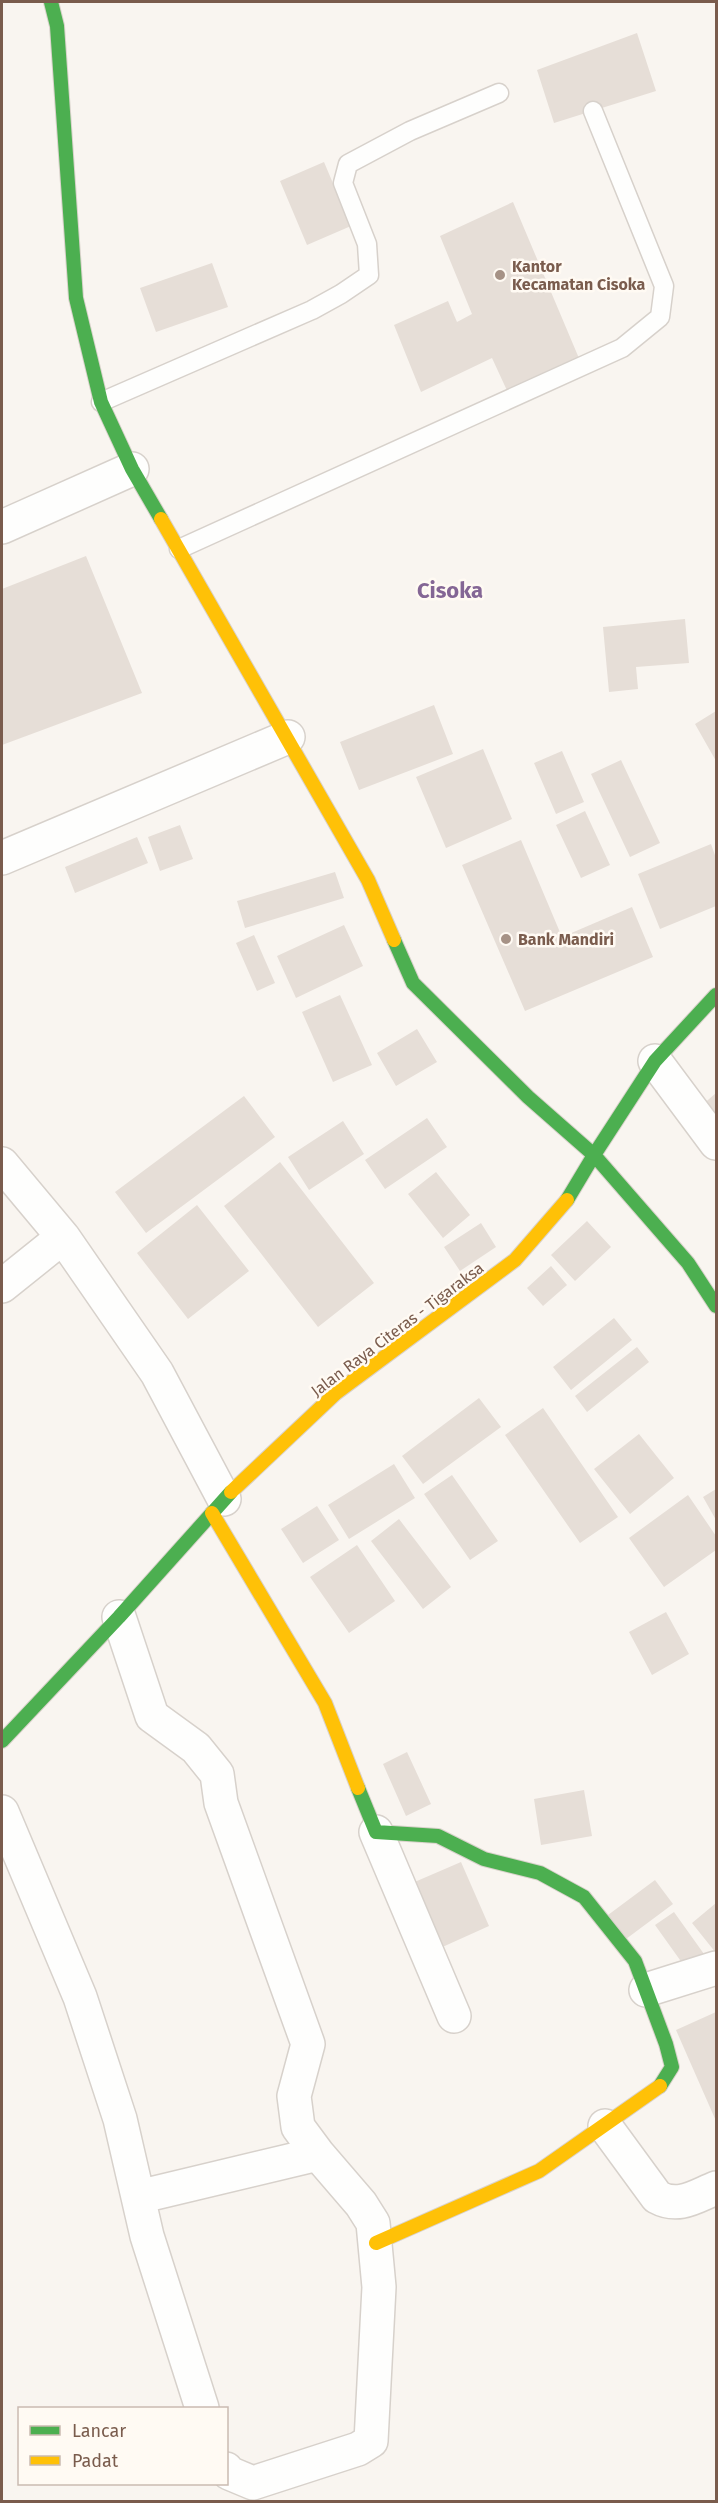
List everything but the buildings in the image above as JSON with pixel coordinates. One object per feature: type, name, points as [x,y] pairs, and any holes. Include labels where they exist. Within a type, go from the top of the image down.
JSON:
[{"type":"street","points":[[51,2],[57,26],[76,298],[101,402],[132,469],[288,737],[368,880],[413,984],[528,1097],[594,1155],[688,1263],[717,1306]]},
{"type":"street","points":[[2,527],[132,469]]},
{"type":"street","points":[[2,858],[288,737]]},
{"type":"street","name":"Jalan Raya Citeras - Tigaraksa","points":[[2,1741],[119,1617],[218,1506],[336,1393],[515,1260],[567,1200],[655,1061],[717,994]]},
{"type":"street","points":[[655,1061],[717,1143]]},
{"type":"street","points":[[2,1164],[63,1237],[157,1373],[218,1506],[325,1703],[376,1832],[454,2016]]},
{"type":"street","points":[[2,1286],[63,1237]]},
{"type":"street","points":[[119,1617],[152,1716],[196,1748],[217,1774],[221,1803],[308,2044],[294,2096],[298,2127],[361,2204],[373,2223],[376,2243],[379,2287],[371,2441],[358,2450],[253,2483],[228,2472]]},
{"type":"street","points":[[2,1812],[80,1997],[120,2119],[147,2236],[200,2407]]},
{"type":"street","points":[[376,1832],[438,1836],[484,1859],[540,1874],[584,1897],[635,1961],[666,2044],[672,2067],[662,2085],[539,2171],[376,2243]]},
{"type":"street","points":[[646,1990],[717,1968]]},
{"type":"street","points":[[605,2126],[657,2197],[667,2203],[680,2204],[717,2188]]},
{"type":"street","points":[[138,2198],[318,2154]]},
{"type":"lane","points":[[101,402],[312,310],[369,275],[367,244],[343,183],[348,164],[410,131],[499,93]]},
{"type":"lane","points":[[179,549],[622,348],[660,317],[664,286],[593,111]]},
{"type":"traffic: fast","points":[[51,2],[57,26],[76,298],[101,402],[132,469],[161,519]]},
{"type":"traffic: fast","points":[[394,940],[413,983],[528,1097],[594,1155],[655,1061],[716,995]]},
{"type":"traffic: fast","points":[[567,1200],[594,1155],[688,1263],[716,1306]]},
{"type":"traffic: fast","points":[[2,1741],[119,1617],[231,1492]]},
{"type":"traffic: fast","points":[[358,1788],[376,1832],[438,1836],[484,1859],[540,1873],[584,1897],[635,1961],[666,2044],[672,2067],[660,2086]]},
{"type":"traffic: slow","points":[[161,519],[368,880],[394,940]]},
{"type":"traffic: slow","points":[[231,1492],[336,1393],[515,1260],[567,1200]]},
{"type":"traffic: slow","points":[[212,1513],[325,1703],[358,1788]]},
{"type":"traffic: slow","points":[[376,2243],[539,2171],[660,2086]]},
{"type":"place","name":"Kantor Kecamatan Cisoka","points":[[500,275]]},
{"type":"place","name":"Bank Mandiri","points":[[506,939]]},
{"type":"district","name":"Cisoka","points":[[450,590]]}]
